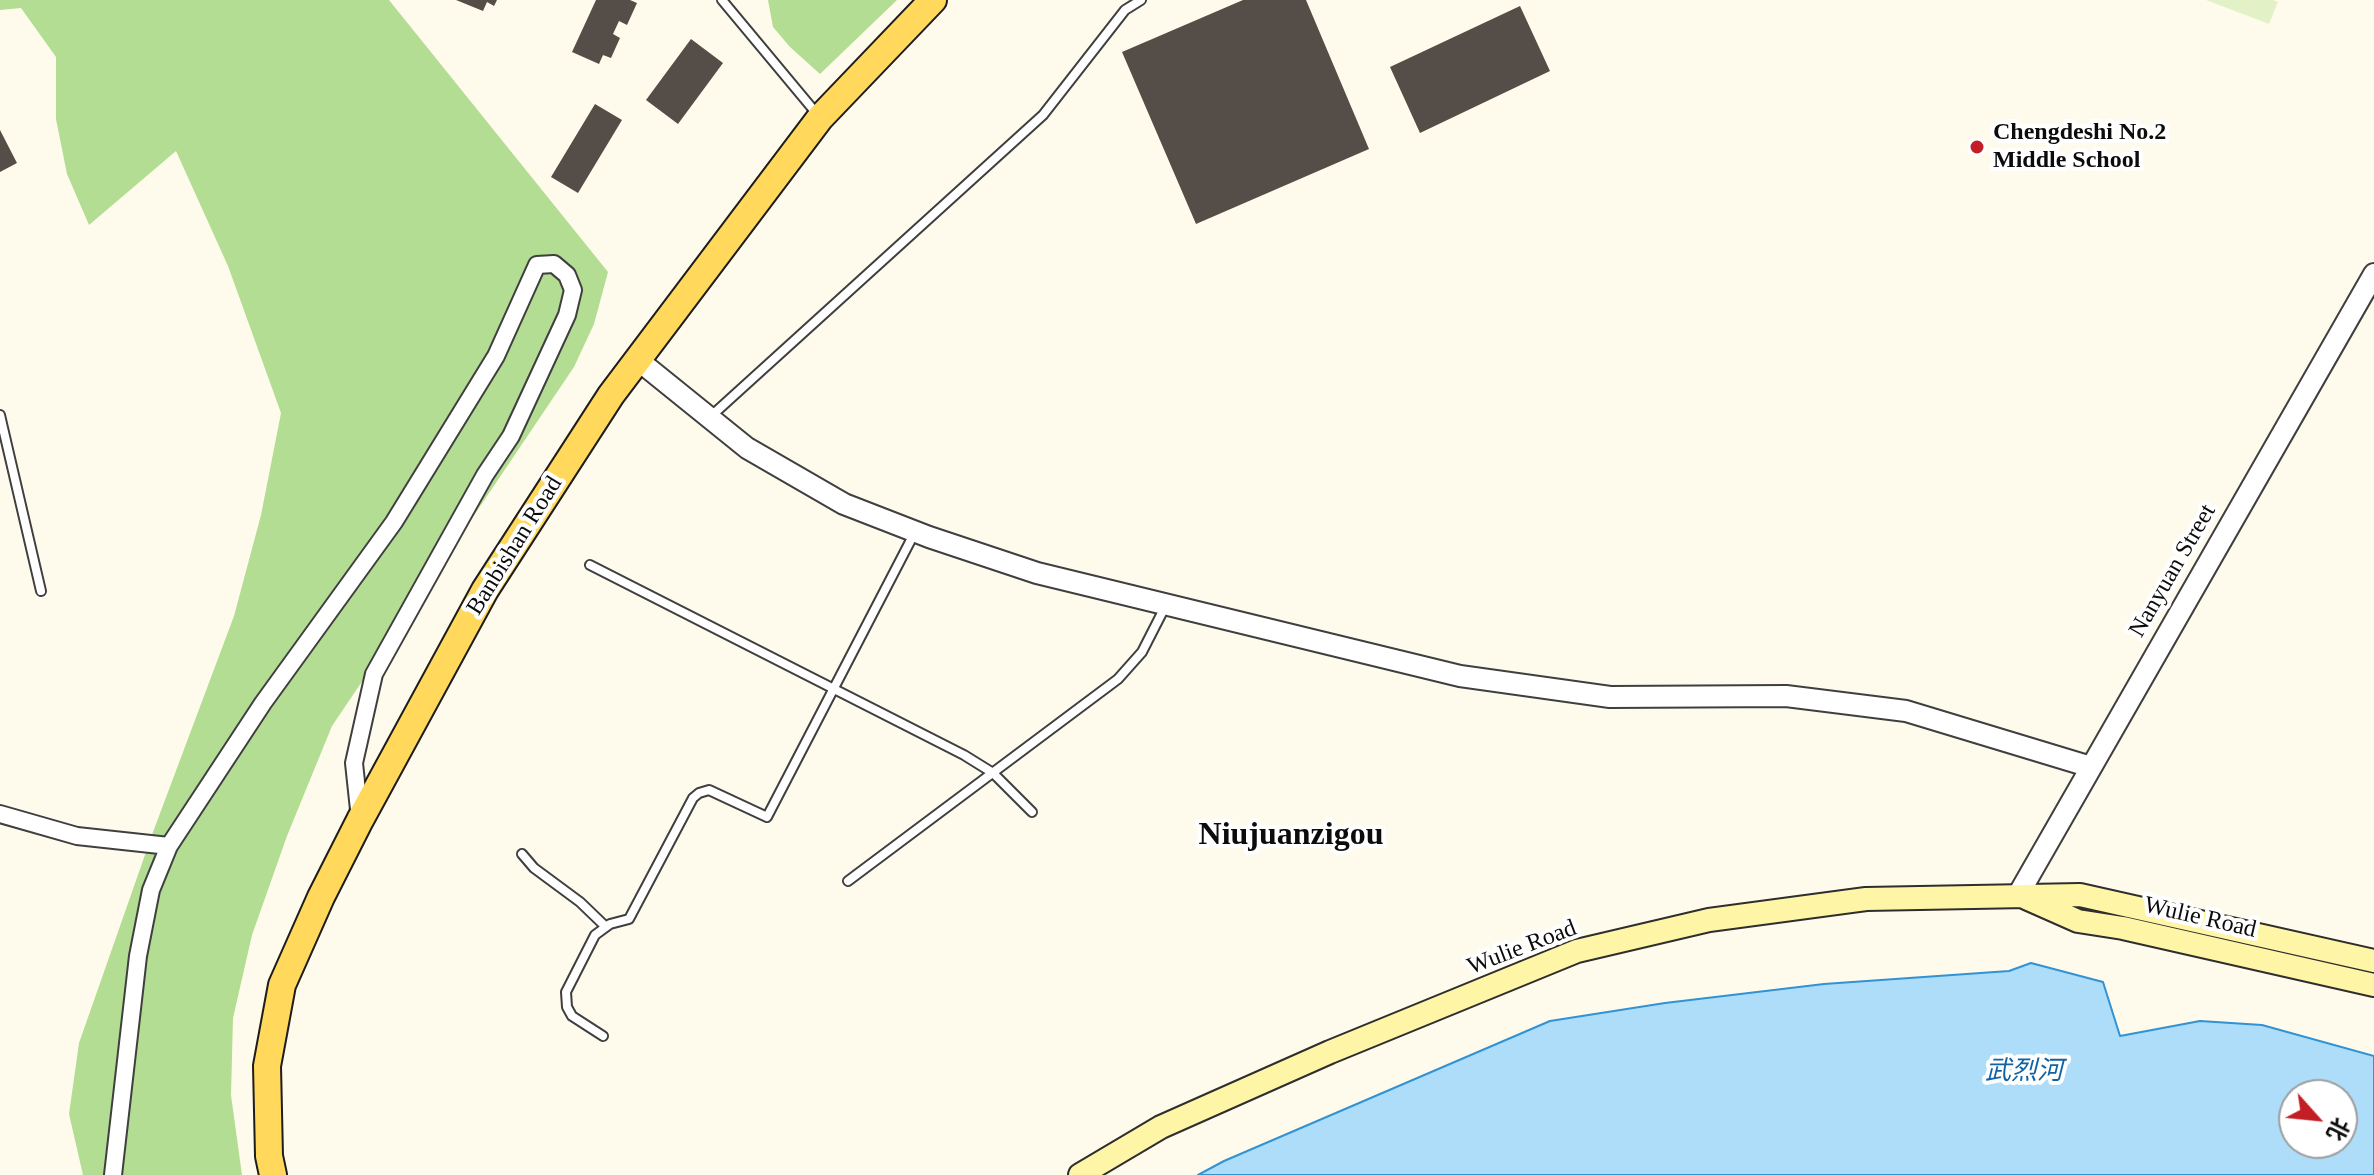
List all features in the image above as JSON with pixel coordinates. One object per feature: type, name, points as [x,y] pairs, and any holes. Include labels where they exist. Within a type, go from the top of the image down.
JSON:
[{"type":"main road","name":"Banbishan Road","points":[[273,1175],[269,1156],[267,1066],[282,985],[360,820],[485,590],[611,395],[820,118],[933,0]]},
{"type":"main road","name":"Wulie Road","points":[[2018,895],[2078,921],[2123,928],[2374,985]]},
{"type":"main road","name":"Wulie Road","points":[[1080,1175],[1161,1127],[1330,1052],[1577,951],[1709,920],[1850,901],[2080,895],[2374,961]]},
{"type":"street","points":[[113,1175],[138,956],[151,890],[169,846],[263,703],[394,522],[496,356],[537,265],[554,264],[567,275],[573,290],[567,315],[511,436],[485,475],[374,674],[354,763],[360,820]]},
{"type":"street","name":"Nanyuan Street","points":[[2018,895],[2374,274]]},
{"type":"street","points":[[638,360],[747,448],[844,504],[1037,573],[1460,676],[1610,697],[1786,696],[1906,711],[2091,767]]},
{"type":"street","points":[[0,814],[77,836],[169,846]]},
{"type":"lane","points":[[722,0],[820,118]]},
{"type":"lane","points":[[709,418],[1043,115],[1125,10],[1141,0]]},
{"type":"lane","points":[[0,415],[41,591]]},
{"type":"lane","points":[[603,1036],[572,1016],[567,1007],[566,992],[595,935],[606,927],[629,919],[693,798],[699,793],[709,790],[767,817],[916,531]]},
{"type":"lane","points":[[590,565],[964,755],[993,773],[1032,812]]},
{"type":"lane","points":[[848,881],[1118,679],[1142,652],[1166,604]]},
{"type":"lane","points":[[522,854],[534,868],[580,902],[606,927]]},
{"type":"green space","points":[[0,0],[389,0],[608,272],[594,324],[574,367],[332,726],[287,836],[252,935],[233,1018],[231,1095],[242,1175],[83,1175],[69,1114],[79,1043],[153,832],[234,616],[261,515],[281,413],[228,266],[176,151],[89,225],[67,174],[56,119],[56,57],[21,8],[0,10]]},
{"type":"green space","points":[[768,0],[897,0],[820,74],[773,27]]},
{"type":"green space","points":[[2206,0],[2273,0],[2278,2],[2269,24]]},
{"type":"water","name":"武烈河","points":[[2031,963],[2103,982],[2120,1036],[2200,1021],[2262,1025],[2374,1056],[2374,1175],[1198,1175],[1224,1161],[1550,1021],[1665,1003],[1824,984],[2009,971]]},
{"type":"building","points":[[456,0],[497,0],[494,6],[487,2],[483,11]]},
{"type":"building","points":[[596,0],[630,0],[637,3],[627,25],[619,21],[613,34],[620,38],[611,58],[603,55],[599,64],[572,52]]},
{"type":"building","points":[[1243,0],[1306,0],[1369,149],[1196,224],[1122,52]]},
{"type":"building","points":[[1520,6],[1550,71],[1420,133],[1390,67]]},
{"type":"building","points":[[691,39],[723,63],[678,124],[646,100]]},
{"type":"building","points":[[595,104],[622,120],[578,193],[551,177]]},
{"type":"building","points":[[0,130],[17,163],[0,172]]},
{"type":"place","name":"Chengdeshi No.2 Middle School","points":[[1977,147]]},
{"type":"district","name":"Niujuanzigou","points":[[1291,836]]}]
